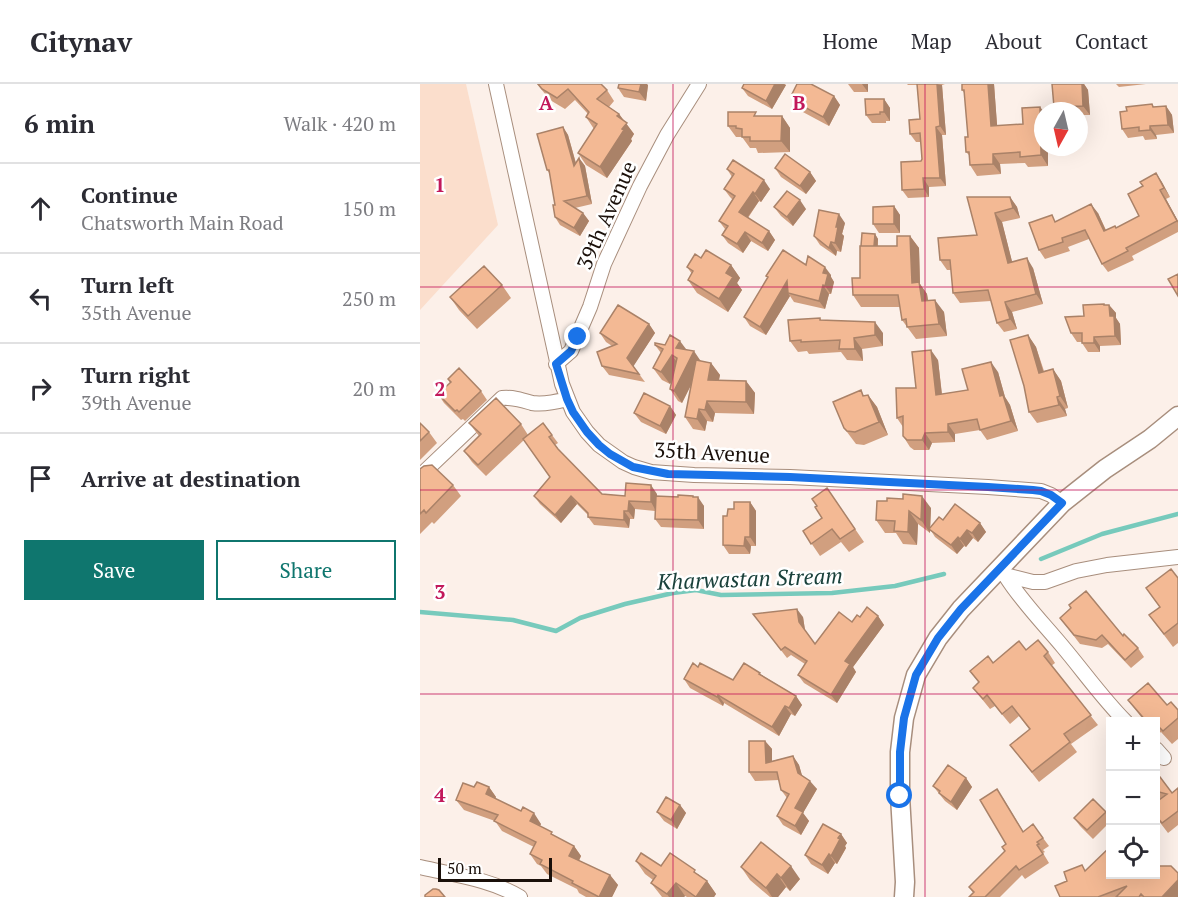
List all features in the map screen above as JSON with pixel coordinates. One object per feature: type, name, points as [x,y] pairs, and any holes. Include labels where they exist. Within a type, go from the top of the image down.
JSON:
[{"type":"street","name":"35th Avenue","points":[[496,84],[556,364],[573,412],[599,445],[623,462],[651,472],[676,475],[790,477],[988,487],[1041,491],[1062,503]]},
{"type":"street","name":"39th Avenue","points":[[556,364],[571,351],[590,307],[604,264],[640,186],[667,135],[699,84]]},
{"type":"street","points":[[420,476],[502,398],[515,398],[534,403],[567,399]]},
{"type":"street","points":[[904,897],[900,752],[904,718],[916,675],[938,638],[961,609],[1000,574],[1062,503],[1178,416]]},
{"type":"street","points":[[1000,574],[1033,582],[1045,582],[1076,571],[1107,565],[1178,557]]},
{"type":"street","points":[[1000,574],[1065,648],[1121,717]]},
{"type":"street","points":[[420,867],[488,883],[520,897]]},
{"type":"shaded area","points":[[420,84],[466,84],[498,225],[420,310]]},
{"type":"building","points":[[538,84],[601,84],[607,90],[597,99],[619,114],[617,116],[627,123],[600,167],[578,153],[597,124],[586,117],[589,112],[568,89],[557,98]]},
{"type":"building","points":[[619,84],[641,84],[639,92],[618,88]]},
{"type":"building","points":[[744,84],[775,84],[766,101],[742,88]]},
{"type":"building","points":[[797,84],[811,84],[834,96],[823,117],[795,102],[797,97],[792,94]]},
{"type":"building","points":[[917,84],[937,84],[940,126],[936,127],[940,178],[923,178],[924,189],[902,190],[901,162],[921,161],[922,159],[920,133],[910,134],[909,120],[920,119]]},
{"type":"building","points":[[962,84],[988,84],[991,126],[1023,124],[1022,108],[1034,107],[1034,156],[1020,157],[1020,152],[993,154],[993,164],[970,165],[969,152],[966,152],[965,137],[968,137],[964,90],[962,90]]},
{"type":"building","points":[[1052,84],[1082,84],[1083,102],[1054,102]]},
{"type":"building","points":[[865,99],[884,99],[884,112],[866,115]]},
{"type":"building","points":[[1152,104],[1153,107],[1166,106],[1168,125],[1150,126],[1150,130],[1139,131],[1139,127],[1122,129],[1120,112],[1127,111],[1126,107]]},
{"type":"building","points":[[728,112],[756,112],[754,116],[782,116],[781,141],[750,141],[750,137],[742,137],[742,129],[728,126]]},
{"type":"building","points":[[563,127],[574,166],[579,158],[587,196],[564,201],[583,213],[574,228],[555,217],[549,170],[547,170],[537,134]]},
{"type":"building","points":[[785,154],[810,172],[800,186],[775,168]]},
{"type":"building","points":[[733,160],[764,180],[739,212],[769,231],[762,243],[745,232],[737,244],[722,235],[728,226],[719,221],[735,196],[724,189],[734,174],[727,169]]},
{"type":"building","points":[[1156,173],[1164,188],[1160,190],[1177,221],[1126,248],[1128,251],[1102,264],[1085,230],[1062,238],[1063,242],[1039,250],[1029,223],[1052,215],[1055,222],[1091,204],[1104,231],[1115,226],[1116,228],[1139,216],[1128,194],[1143,186],[1140,182]]},
{"type":"building","points":[[787,191],[800,200],[787,217],[774,207]]},
{"type":"building","points":[[967,197],[1010,197],[1013,208],[995,213],[1008,263],[1027,258],[1036,294],[1005,302],[1010,319],[997,323],[988,290],[953,293],[950,260],[940,260],[938,238],[977,235]]},
{"type":"building","points":[[894,206],[894,224],[873,224],[873,207]]},
{"type":"building","points":[[819,210],[839,214],[835,243],[831,242],[829,248],[814,236]]},
{"type":"building","points":[[862,233],[875,234],[874,246],[861,246]]},
{"type":"building","points":[[897,236],[910,236],[912,283],[919,282],[922,301],[935,300],[939,324],[907,327],[906,319],[902,320],[898,295],[853,295],[852,278],[860,278],[860,246],[897,246]]},
{"type":"building","points":[[706,250],[731,265],[726,273],[733,277],[719,299],[688,280],[693,271],[687,267],[695,254],[701,258]]},
{"type":"building","points":[[783,250],[806,265],[808,256],[825,267],[823,273],[828,274],[825,286],[823,285],[819,301],[788,293],[787,281],[760,327],[744,317]]},
{"type":"building","points":[[484,266],[502,285],[468,316],[450,297]]},
{"type":"building","points":[[1178,274],[1178,296],[1168,279]]},
{"type":"building","points":[[618,305],[649,324],[627,358],[639,374],[602,366],[597,352],[617,344],[600,333]]},
{"type":"building","points":[[1083,305],[1109,305],[1110,316],[1114,316],[1115,336],[1094,337],[1094,343],[1082,343],[1082,333],[1071,333],[1065,317],[1084,316]]},
{"type":"building","points":[[820,318],[820,320],[875,322],[875,335],[854,338],[855,349],[839,349],[840,340],[790,341],[788,320]]},
{"type":"building","points":[[670,335],[680,341],[676,348],[694,351],[674,391],[670,389],[677,358],[672,355],[661,372],[653,368],[663,349],[655,343],[665,345]]},
{"type":"building","points":[[1028,335],[1039,373],[1053,369],[1060,396],[1057,397],[1059,405],[1029,412],[1010,340]]},
{"type":"building","points":[[931,350],[936,395],[968,390],[962,369],[991,362],[1000,396],[1003,395],[1011,421],[980,430],[977,419],[948,424],[948,432],[925,433],[922,440],[907,440],[903,436],[903,416],[897,418],[896,388],[916,388],[912,352]]},
{"type":"building","points":[[696,360],[711,363],[708,380],[746,381],[746,402],[707,401],[705,410],[699,409],[697,419],[685,417]]},
{"type":"building","points":[[459,368],[481,391],[459,412],[455,411],[438,394],[451,382],[448,379]]},
{"type":"building","points":[[861,390],[863,396],[868,395],[879,422],[855,432],[847,431],[833,402]]},
{"type":"building","points":[[644,393],[670,406],[660,426],[634,413]]},
{"type":"building","points":[[496,398],[521,424],[478,465],[464,451],[481,434],[469,423]]},
{"type":"building","points":[[420,423],[429,432],[420,441]]},
{"type":"building","points":[[543,423],[558,449],[602,494],[625,496],[626,483],[651,485],[651,502],[629,501],[628,511],[624,511],[624,520],[588,517],[588,513],[571,496],[555,515],[534,496],[550,477],[523,439]]},
{"type":"building","points":[[432,465],[453,485],[426,513],[424,510],[420,514],[420,469]]},
{"type":"building","points":[[827,488],[855,529],[840,539],[832,529],[811,544],[803,531],[822,518],[812,499]]},
{"type":"building","points":[[903,494],[922,496],[921,520],[909,511],[908,532],[894,531],[895,521],[876,520],[877,501],[887,501],[887,498],[903,499]]},
{"type":"building","points":[[678,495],[698,497],[698,520],[655,519],[656,496],[678,497]]},
{"type":"building","points":[[734,502],[750,502],[750,537],[745,537],[744,546],[723,545],[723,516],[727,516],[728,509],[734,509]]},
{"type":"building","points":[[955,504],[980,523],[972,533],[967,530],[951,545],[929,529],[939,517],[943,520]]},
{"type":"building","points":[[1171,569],[1178,578],[1178,623],[1164,634],[1149,615],[1160,607],[1146,588]]},
{"type":"building","points":[[1086,591],[1123,636],[1124,634],[1138,648],[1125,660],[1102,635],[1096,640],[1074,635],[1060,618],[1071,608],[1069,605]]},
{"type":"building","points":[[867,607],[878,616],[845,661],[850,664],[831,695],[798,675],[807,661],[785,647],[781,650],[753,614],[797,609],[799,622],[815,644],[839,612],[852,622],[857,615],[860,617]]},
{"type":"building","points":[[1038,640],[1048,652],[1044,656],[1091,715],[1064,734],[1070,742],[1032,772],[1010,745],[1030,729],[1012,706],[1002,714],[987,695],[983,699],[973,688],[979,682],[970,671],[988,656],[993,663],[1019,641],[1026,650]]},
{"type":"building","points":[[693,663],[698,667],[700,663],[733,680],[744,663],[796,696],[789,708],[785,706],[772,727],[718,695],[717,697],[684,679]]},
{"type":"building","points":[[1148,683],[1167,705],[1171,702],[1178,710],[1178,718],[1163,731],[1160,728],[1160,717],[1143,717],[1128,700]]},
{"type":"building","points":[[749,741],[765,741],[766,763],[793,756],[798,773],[810,781],[795,808],[803,812],[795,826],[777,816],[789,794],[781,790],[777,772],[749,772]]},
{"type":"building","points":[[948,765],[966,778],[951,802],[933,786]]},
{"type":"building","points":[[1160,777],[1172,793],[1178,788],[1178,811],[1162,823],[1160,821],[1160,799],[1167,794],[1160,792]]},
{"type":"building","points":[[477,782],[489,787],[486,794],[521,811],[523,807],[534,813],[530,821],[574,846],[569,856],[610,875],[599,897],[540,864],[542,860],[530,854],[536,842],[494,821],[498,815],[456,800],[463,783],[474,787]]},
{"type":"building","points":[[997,789],[1023,832],[1033,824],[1043,838],[1037,842],[1039,844],[1037,845],[1043,854],[1019,870],[1016,866],[985,897],[969,897],[974,892],[969,887],[1005,851],[1002,847],[1006,844],[980,800]]},
{"type":"building","points":[[666,797],[680,805],[671,820],[657,812]]},
{"type":"building","points":[[1093,799],[1106,812],[1087,830],[1074,818]]},
{"type":"building","points":[[823,824],[841,834],[831,856],[829,854],[822,865],[805,855]]},
{"type":"building","points":[[761,842],[791,866],[781,878],[777,874],[766,888],[741,867]]},
{"type":"building","points":[[1106,851],[1106,879],[1160,879],[1160,866],[1171,866],[1178,873],[1178,880],[1162,897],[1144,897],[1141,894],[1139,897],[1116,897],[1127,886],[1098,897],[1060,897],[1055,886],[1067,881],[1064,872],[1082,865],[1085,871]]},
{"type":"building","points":[[641,853],[661,866],[670,853],[707,881],[696,897],[676,883],[667,894],[651,883],[656,876],[636,861]]},
{"type":"building","points":[[433,889],[439,890],[445,897],[425,897]]},
{"type":"waterway","name":"Kharwastan Stream","points":[[1041,559],[1102,534],[1178,514]]},
{"type":"waterway","name":"Kharwastan Stream","points":[[420,612],[513,620],[556,631],[580,618],[625,604],[673,593],[696,590],[721,595],[832,593],[895,586],[944,574]]},
{"type":"route","points":[[578,337],[571,351],[556,364],[567,399],[573,412],[599,445],[633,467],[668,474],[790,477],[1033,490],[1051,495],[1062,503],[961,609],[938,638],[916,675],[904,718],[900,752],[900,796]]}]
